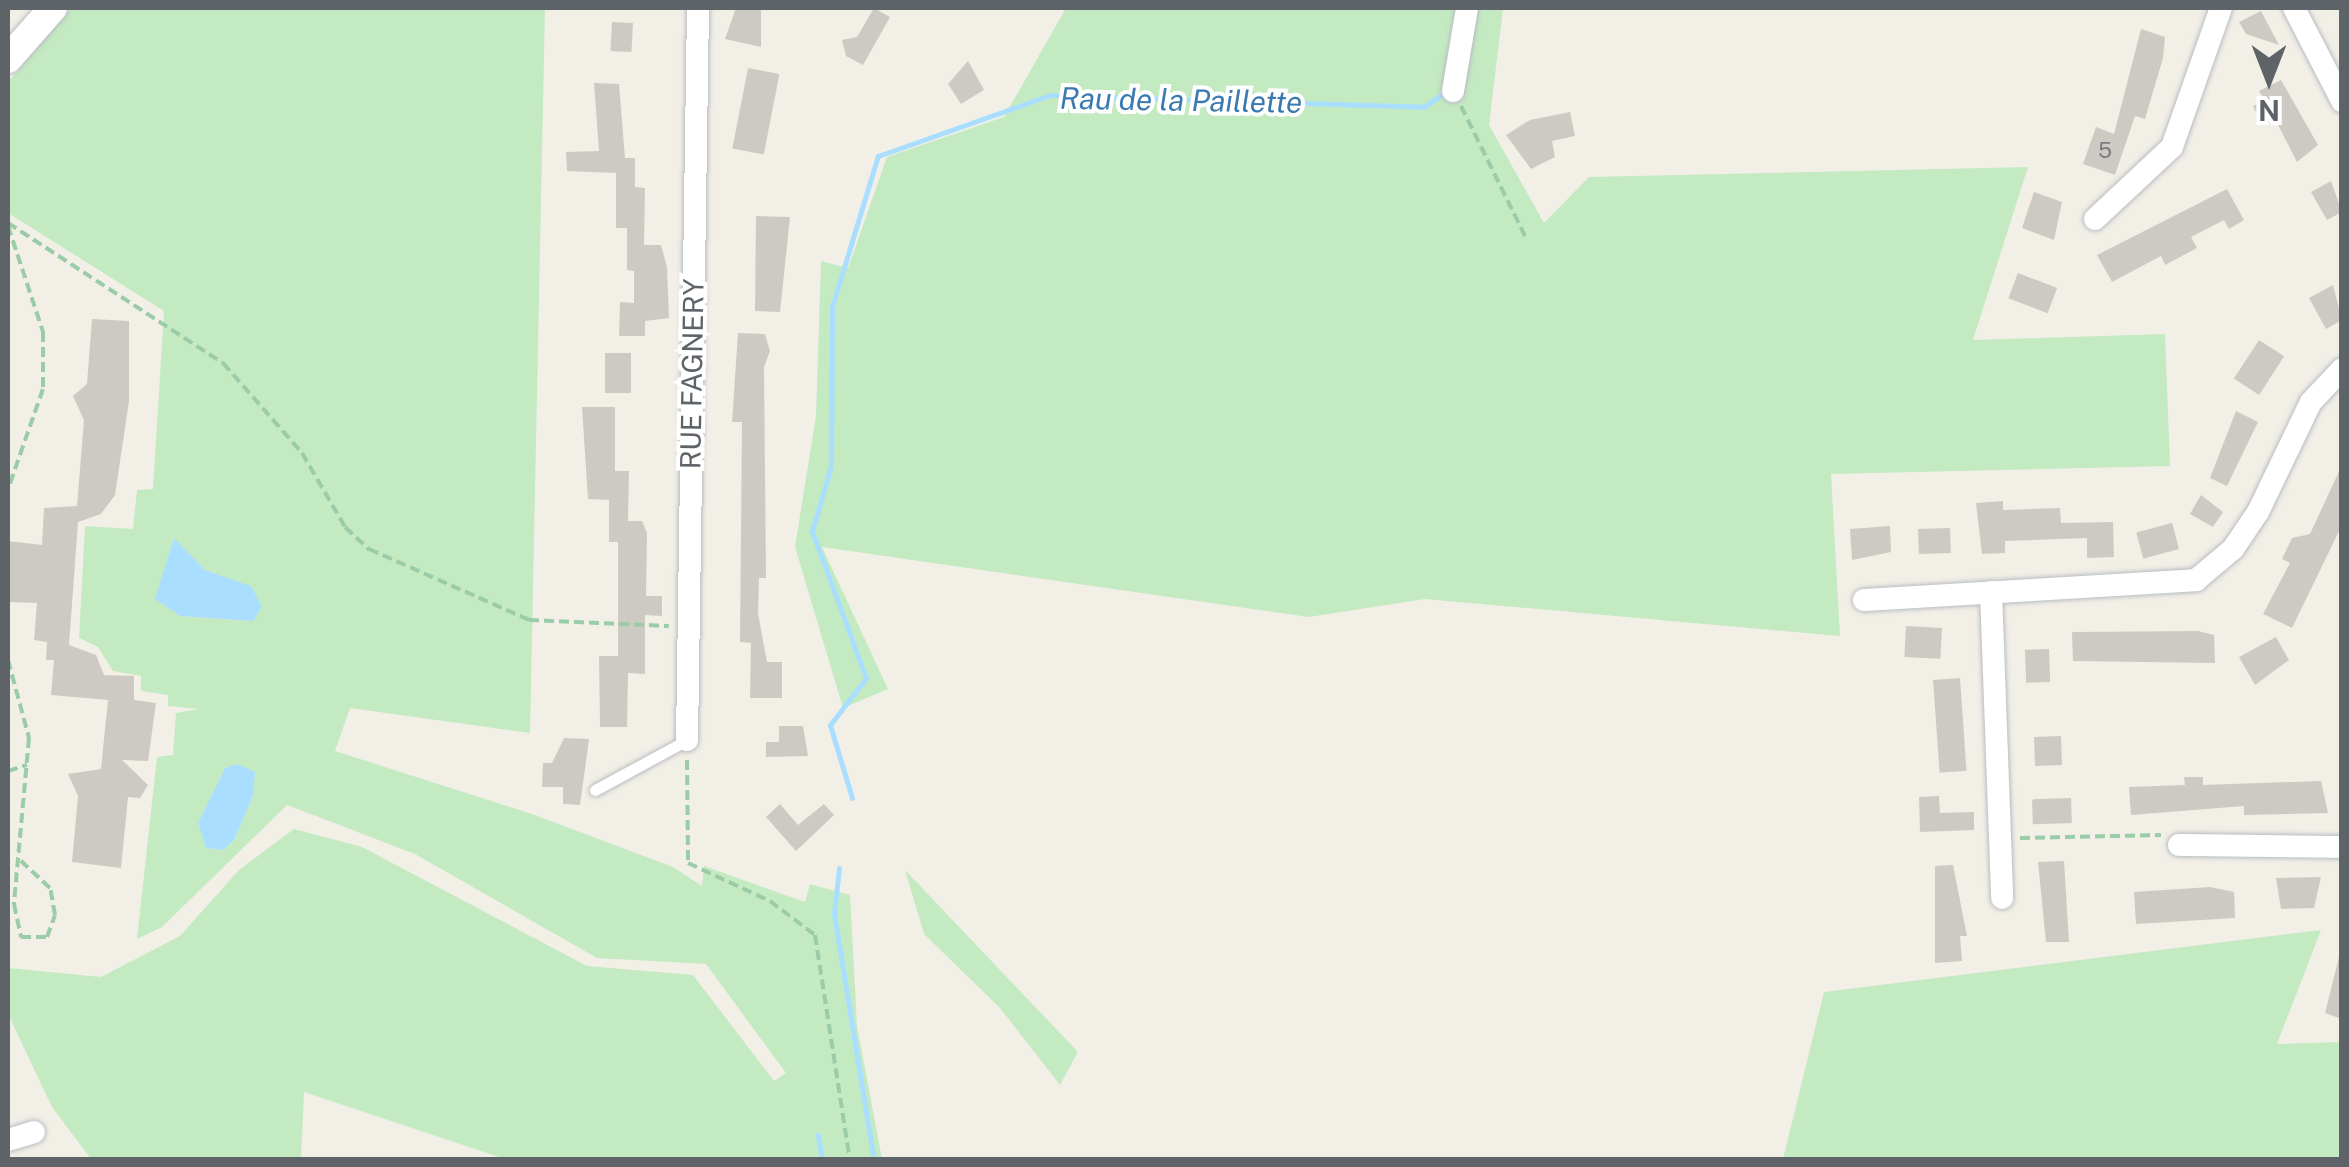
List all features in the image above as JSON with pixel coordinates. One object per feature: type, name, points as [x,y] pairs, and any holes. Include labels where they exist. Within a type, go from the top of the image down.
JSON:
[{"type":"street","points":[[8,60],[53,8]]},
{"type":"street","name":"RUE FAGNERY","points":[[687,740],[698,8]]},
{"type":"street","points":[[1452,90],[1467,8]]},
{"type":"street","points":[[2095,218],[2141,184],[2172,147],[2221,8]]},
{"type":"street","points":[[2294,8],[2342,101]]},
{"type":"street","points":[[1864,600],[2196,580],[2250,524],[2311,402],[2342,369]]},
{"type":"street","points":[[1991,592],[2002,898]]},
{"type":"street","points":[[2179,845],[2342,847]]},
{"type":"street","points":[[8,1140],[34,1132]]},
{"type":"lane","points":[[596,790],[687,740]]},
{"type":"path","points":[[1452,90],[1528,240]]},
{"type":"path","points":[[8,225],[223,362],[369,549],[529,620],[688,627]]},
{"type":"path","points":[[8,225],[43,332],[44,389],[8,489]]},
{"type":"path","points":[[8,660],[25,700],[28,764],[20,860],[20,937],[47,937],[55,915],[50,888],[20,860]]},
{"type":"path","points":[[687,740],[688,863],[770,901],[815,934],[850,1160]]},
{"type":"path","points":[[8,771],[28,764]]},
{"type":"path","points":[[2001,839],[2160,834],[2179,845]]},
{"type":"green space","points":[[71,8],[545,8],[530,733],[350,708],[335,751],[532,814],[673,867],[702,886],[704,866],[805,902],[810,884],[850,895],[857,1026],[882,1159],[505,1159],[304,1092],[301,1159],[91,1159],[52,1107],[8,1014],[8,968],[101,977],[180,936],[239,870],[294,829],[362,847],[587,966],[693,975],[774,1081],[786,1073],[706,964],[597,958],[415,854],[287,805],[162,927],[137,939],[157,757],[173,755],[176,713],[199,709],[168,706],[168,695],[141,691],[141,676],[113,671],[98,647],[79,638],[85,526],[133,529],[137,490],[153,489],[164,311],[8,213],[8,82]],"holes":[[[174,538],[205,570],[250,586],[261,607],[253,621],[180,616],[156,599]],[[238,764],[254,773],[253,796],[234,840],[222,850],[206,848],[198,823],[225,768]]]},
{"type":"green space","points":[[1066,8],[1503,9],[1489,125],[1544,223],[1589,177],[2028,167],[1973,340],[2165,334],[2170,466],[1831,474],[1840,636],[1425,599],[1309,617],[822,547],[888,689],[843,708],[795,547],[816,416],[821,261],[848,268],[887,157],[1004,117]]},
{"type":"green space","points":[[905,870],[1078,1052],[1060,1085],[1000,1008],[924,934]]},
{"type":"green space","points":[[2321,930],[2277,1044],[2341,1042],[2341,1159],[1783,1159],[1824,992]]},
{"type":"water","points":[[174,538],[205,570],[251,586],[262,607],[253,621],[180,616],[155,599]]},
{"type":"water","points":[[238,764],[255,772],[253,796],[234,840],[223,850],[206,848],[198,823],[225,768]]},
{"type":"building","points":[[736,8],[761,8],[761,47],[725,39]]},
{"type":"building","points":[[874,8],[890,17],[863,65],[846,56],[842,40],[857,37]]},
{"type":"building","points":[[2261,11],[2279,45],[2246,34],[2239,22]]},
{"type":"building","points":[[612,22],[633,23],[631,52],[610,51]]},
{"type":"building","points":[[2141,29],[2165,37],[2163,58],[2145,119],[2135,116],[2115,175],[2083,164],[2096,127],[2114,134]]},
{"type":"building","points":[[968,61],[984,90],[961,104],[948,84]]},
{"type":"building","points":[[748,68],[779,74],[764,155],[732,148]]},
{"type":"building","points":[[2281,80],[2318,145],[2297,162],[2275,119],[2263,125],[2253,106],[2264,101],[2259,91]]},
{"type":"building","points":[[594,83],[619,84],[625,158],[635,158],[635,187],[645,188],[644,245],[661,245],[667,267],[669,318],[645,321],[645,336],[619,336],[620,302],[634,303],[634,271],[627,270],[627,228],[616,228],[616,173],[567,171],[566,152],[599,151]]},
{"type":"building","points":[[1570,112],[1575,136],[1552,141],[1555,157],[1531,169],[1506,135],[1530,120]]},
{"type":"building","points":[[2331,181],[2342,212],[2327,220],[2311,192]]},
{"type":"building","points":[[2227,189],[2244,220],[2229,229],[2224,220],[2191,237],[2197,248],[2165,265],[2161,256],[2112,282],[2097,255]]},
{"type":"building","points":[[2034,192],[2062,202],[2054,240],[2022,228]]},
{"type":"building","points":[[756,216],[790,217],[780,312],[755,311]]},
{"type":"building","points":[[2018,273],[2057,288],[2048,313],[2008,298]]},
{"type":"building","points":[[2333,285],[2342,320],[2326,329],[2309,298]]},
{"type":"building","points":[[92,319],[129,321],[129,401],[115,495],[101,514],[78,522],[69,645],[96,655],[104,675],[134,676],[134,700],[156,703],[148,761],[122,760],[148,785],[140,798],[128,797],[121,868],[72,862],[78,796],[68,774],[101,769],[108,700],[51,695],[54,660],[46,660],[47,642],[34,640],[37,603],[8,602],[8,541],[42,545],[44,508],[77,506],[84,420],[73,396],[87,384]]},
{"type":"building","points":[[738,333],[765,334],[770,351],[764,367],[766,578],[759,578],[758,613],[767,662],[782,662],[782,698],[750,698],[751,643],[740,642],[742,422],[732,422]]},
{"type":"building","points":[[2259,340],[2284,356],[2259,395],[2234,379]]},
{"type":"building","points":[[605,353],[631,353],[631,393],[605,393]]},
{"type":"building","points":[[582,407],[615,407],[615,471],[629,471],[628,521],[642,521],[647,533],[646,596],[662,596],[662,616],[645,615],[645,674],[628,673],[627,727],[600,727],[599,656],[618,656],[618,542],[609,542],[609,500],[588,499]]},
{"type":"building","points":[[2236,411],[2258,422],[2227,486],[2210,478]]},
{"type":"building","points":[[2342,465],[2342,525],[2292,628],[2263,614],[2290,563],[2282,559],[2292,538],[2310,534]]},
{"type":"building","points":[[2201,495],[2223,512],[2213,527],[2190,514]]},
{"type":"building","points":[[2003,501],[2003,510],[2060,508],[2061,523],[2113,522],[2114,557],[2087,558],[2087,538],[2005,541],[2005,553],[1982,554],[1976,503]]},
{"type":"building","points":[[2172,523],[2179,549],[2143,559],[2136,533]]},
{"type":"building","points":[[1890,526],[1891,552],[1852,560],[1850,529]]},
{"type":"building","points":[[1950,528],[1951,553],[1919,554],[1918,529]]},
{"type":"building","points":[[1906,626],[1942,628],[1940,659],[1904,657]]},
{"type":"building","points":[[2198,631],[2214,635],[2215,663],[2073,661],[2072,632]]},
{"type":"building","points":[[2276,637],[2289,660],[2255,685],[2239,657]]},
{"type":"building","points":[[2049,649],[2050,682],[2026,683],[2025,650]]},
{"type":"building","points":[[1960,678],[1966,771],[1940,773],[1933,680]]},
{"type":"building","points":[[779,726],[803,726],[808,756],[766,757],[766,742],[779,742]]},
{"type":"building","points":[[2061,736],[2062,765],[2035,766],[2034,737]]},
{"type":"building","points":[[564,738],[589,739],[580,805],[563,804],[563,787],[542,787],[543,763],[552,763]]},
{"type":"building","points":[[2184,777],[2203,777],[2203,785],[2321,781],[2328,813],[2244,815],[2244,806],[2131,815],[2129,787],[2185,785]]},
{"type":"building","points":[[1939,796],[1940,813],[1974,812],[1974,830],[1920,832],[1919,797]]},
{"type":"building","points":[[2071,798],[2072,823],[2033,824],[2032,799]]},
{"type":"building","points":[[780,804],[798,825],[824,804],[834,815],[796,851],[766,817]]},
{"type":"building","points":[[2064,861],[2069,942],[2046,942],[2038,862]]},
{"type":"building","points":[[1953,865],[1967,936],[1960,936],[1962,961],[1935,963],[1935,866]]},
{"type":"building","points":[[2321,877],[2314,908],[2281,909],[2276,878]]},
{"type":"building","points":[[2210,887],[2234,892],[2235,918],[2136,924],[2134,892]]},
{"type":"building","points":[[2342,957],[2342,1019],[2325,1013]]},
{"type":"waterway","name":"Rau de la Paillette","points":[[852,798],[830,725],[866,678],[812,531],[831,466],[832,307],[878,156],[1050,95],[1424,107],[1446,91]]},
{"type":"waterway","name":"Rau de la Paillette","points":[[839,868],[834,914],[874,1160]]},
{"type":"waterway","name":"Rau de la Paillette","points":[[818,1135],[822,1160]]}]
